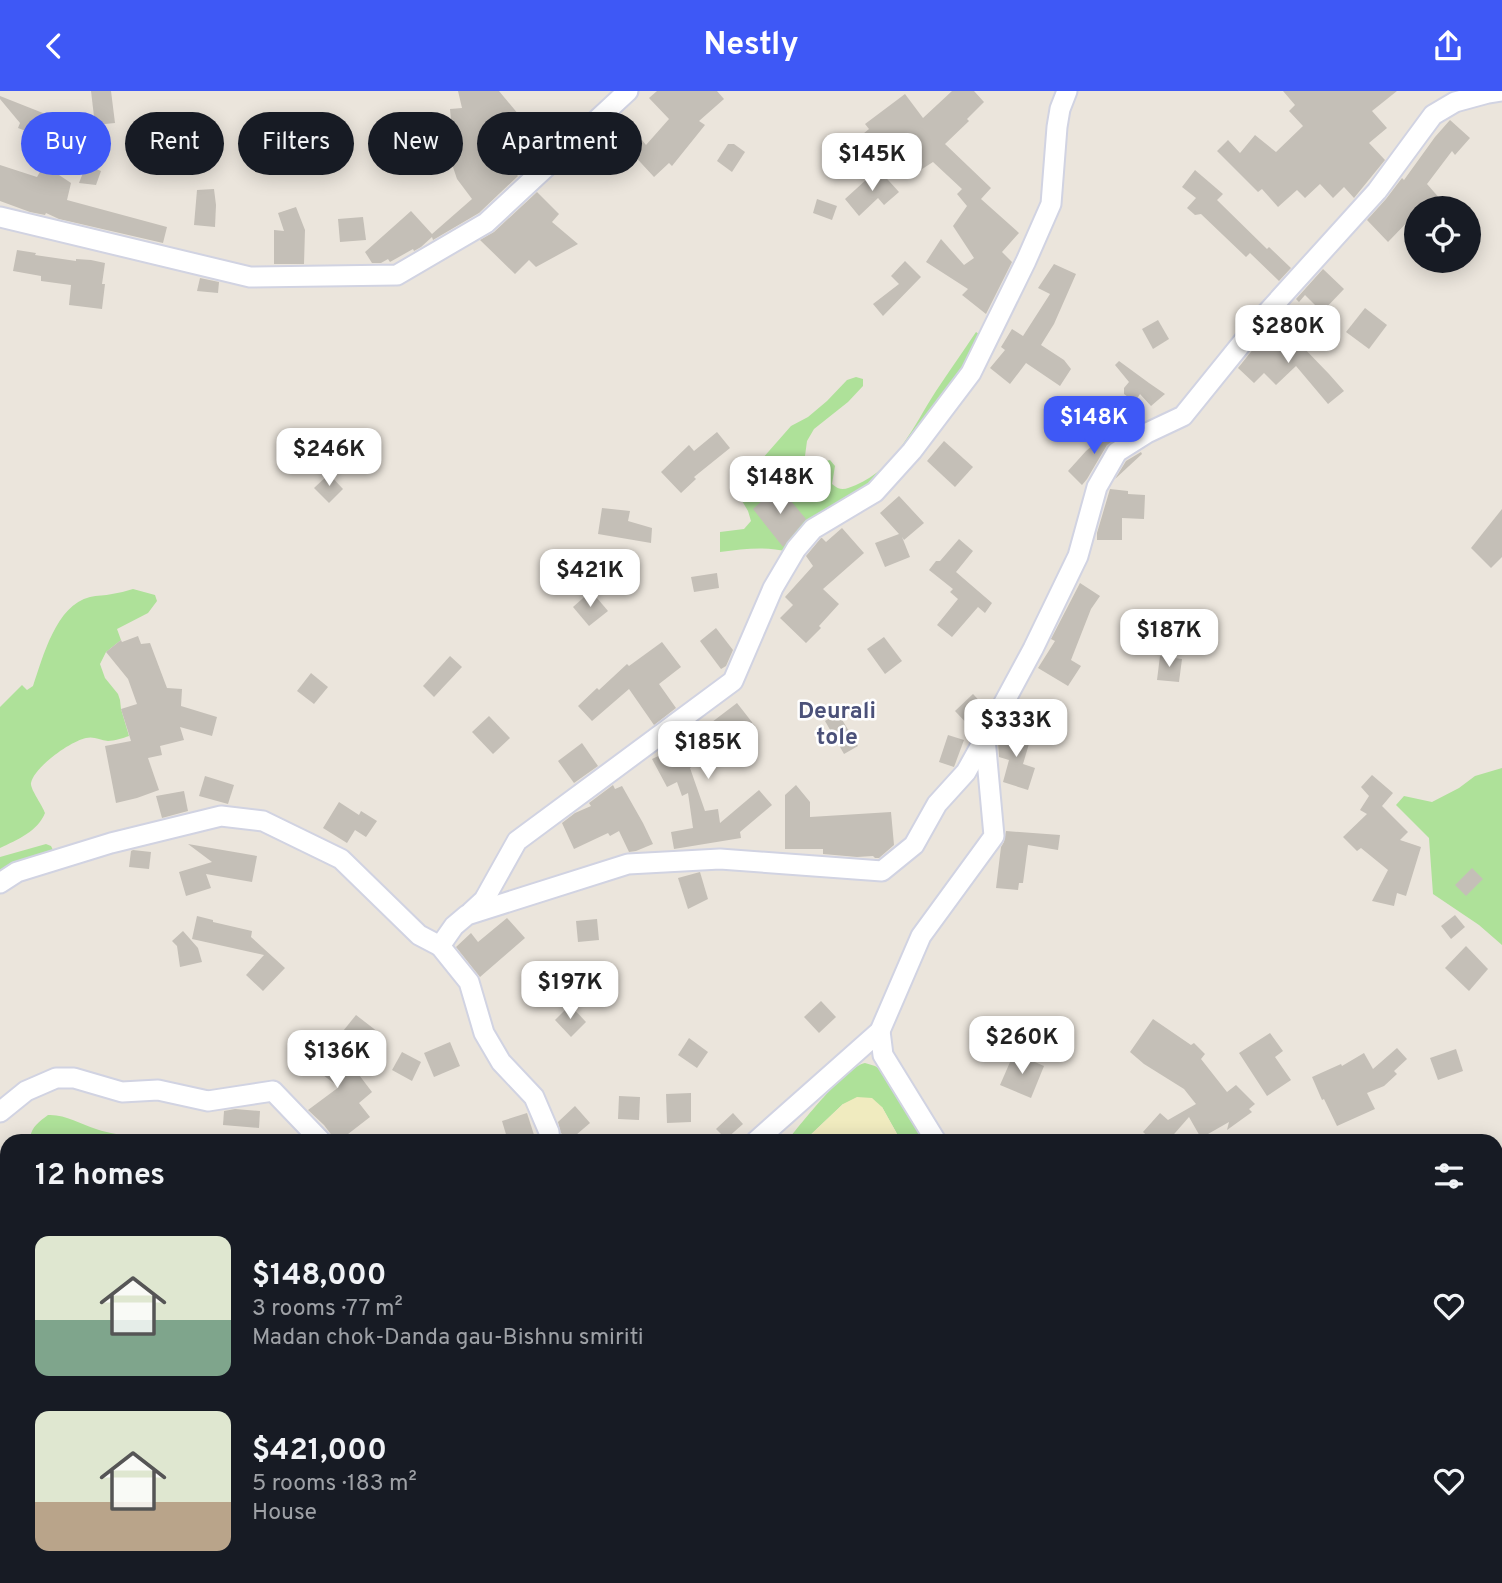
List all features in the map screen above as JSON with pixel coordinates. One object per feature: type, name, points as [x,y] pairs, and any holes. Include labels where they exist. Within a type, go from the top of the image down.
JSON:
[{"type":"street","points":[[0,217],[250,277],[397,275],[486,223],[628,91]]},
{"type":"street","points":[[440,946],[454,926],[484,900],[517,841],[733,681],[774,588],[796,549],[813,529],[874,492],[912,451],[971,373],[1051,204],[1056,127],[1068,91]]},
{"type":"street","points":[[467,915],[628,864],[720,859],[882,871],[915,845],[937,804],[965,772],[1033,649],[1078,556],[1097,487],[1117,452],[1147,433],[1183,416],[1263,317],[1377,191],[1433,115],[1455,102],[1502,92]]},
{"type":"street","points":[[765,1134],[880,1031],[921,936],[994,836],[985,738]]},
{"type":"street","points":[[0,883],[17,872],[88,850],[221,816],[263,821],[341,859],[419,935],[440,946],[469,982],[484,1033],[501,1062],[534,1097],[549,1134]]},
{"type":"street","points":[[880,1031],[883,1055],[932,1134]]},
{"type":"street","points":[[0,1112],[26,1091],[56,1078],[74,1078],[122,1092],[158,1090],[208,1101],[272,1091],[314,1134]]},
{"type":"green space","points":[[976,332],[983,337],[885,473],[789,552],[746,549],[720,552],[720,532],[744,529],[751,521],[735,489],[738,480],[735,477],[762,459],[791,426],[808,417],[847,380],[856,377],[863,379],[863,386],[848,402],[814,429],[807,441],[805,456],[813,463],[830,460],[835,466],[832,484],[835,487],[844,489],[856,485],[882,468],[893,457]]},
{"type":"green space","points":[[133,589],[155,595],[157,601],[148,613],[117,629],[121,640],[106,652],[100,664],[105,678],[118,694],[129,736],[108,741],[94,738],[79,740],[46,763],[31,783],[45,813],[42,819],[26,834],[0,848],[0,707],[22,685],[27,690],[33,686],[46,647],[68,610],[90,597]]},
{"type":"green space","points":[[1502,768],[1502,945],[1479,925],[1433,894],[1429,838],[1396,805],[1404,796],[1432,802],[1475,776]]},
{"type":"green space","points":[[46,844],[51,846],[54,852],[0,871],[0,857]]},
{"type":"green space","points":[[865,1063],[890,1076],[927,1134],[897,1134],[882,1107],[843,1104],[811,1134],[793,1134],[835,1085]]},
{"type":"green space","points":[[48,1115],[54,1115],[116,1134],[31,1134]]},
{"type":"sand","points":[[857,1097],[872,1098],[882,1107],[897,1134],[811,1134],[843,1104]]},
{"type":"building","points":[[91,91],[111,91],[115,123],[111,123],[111,112],[93,112]]},
{"type":"building","points":[[458,91],[499,91],[516,112],[477,112],[477,175],[518,176],[479,213],[433,240],[432,237],[414,251],[413,249],[390,262],[388,259],[381,263],[372,263],[365,252],[411,211],[432,234],[472,199],[456,175],[463,175],[463,112],[450,112],[450,109],[462,108]]},
{"type":"building","points":[[657,91],[717,91],[724,99],[699,121],[705,125],[672,166],[669,163],[654,177],[642,164],[642,140],[646,145],[669,119],[649,98]]},
{"type":"building","points":[[952,91],[974,91],[984,102],[945,144],[991,188],[981,199],[1019,233],[1002,252],[1012,262],[986,314],[962,295],[968,289],[926,262],[941,239],[964,265],[974,258],[953,226],[967,206],[957,194],[962,189],[933,162],[919,171],[902,145],[881,166],[858,138],[869,129],[865,124],[905,94],[923,118]]},
{"type":"building","points":[[1283,91],[1397,91],[1372,111],[1387,128],[1369,143],[1385,160],[1354,198],[1344,187],[1333,198],[1320,184],[1305,198],[1297,190],[1278,207],[1262,189],[1258,192],[1217,151],[1228,140],[1240,153],[1255,135],[1276,152],[1303,126],[1289,111],[1295,105]]},
{"type":"building","points":[[0,96],[40,112],[21,112],[21,129],[18,128],[20,123]]},
{"type":"building","points":[[1450,120],[1470,138],[1455,155],[1452,151],[1427,184],[1438,196],[1404,196],[1404,225],[1388,242],[1367,220],[1402,178],[1404,180]]},
{"type":"building","points":[[728,144],[734,144],[745,152],[732,172],[717,161]]},
{"type":"building","points":[[0,165],[21,172],[21,175],[59,175],[71,183],[67,200],[167,227],[163,243],[59,219],[46,213],[30,212],[0,201]]},
{"type":"building","points":[[878,169],[899,192],[884,205],[878,198],[859,216],[845,199]]},
{"type":"building","points":[[1195,170],[1223,194],[1217,200],[1267,249],[1269,247],[1291,268],[1279,281],[1250,253],[1246,257],[1201,214],[1195,215],[1187,208],[1196,198],[1182,187]]},
{"type":"building","points":[[82,175],[100,175],[96,185],[79,183]]},
{"type":"building","points":[[214,189],[215,227],[194,225],[197,190]]},
{"type":"building","points":[[537,192],[559,214],[552,222],[578,244],[536,267],[529,260],[515,274],[480,240],[494,232]]},
{"type":"building","points":[[817,199],[837,206],[832,220],[813,213]]},
{"type":"building","points":[[296,207],[305,230],[304,264],[274,264],[274,230],[284,231],[278,213]]},
{"type":"building","points":[[363,217],[366,240],[340,242],[338,219]]},
{"type":"building","points":[[17,250],[36,253],[35,255],[105,263],[102,309],[69,305],[71,285],[41,281],[41,276],[13,271]]},
{"type":"building","points":[[905,261],[921,277],[883,316],[873,304],[899,284],[891,276]]},
{"type":"building","points":[[1054,264],[1076,274],[1054,324],[1041,345],[1064,360],[1071,369],[1060,386],[1026,363],[1010,384],[990,368],[1005,350],[1001,347],[1012,329],[1023,336],[1050,294],[1038,288]]},
{"type":"building","points":[[1323,269],[1344,289],[1322,312],[1305,295],[1299,302],[1296,299]]},
{"type":"building","points":[[200,278],[219,282],[218,293],[197,291]]},
{"type":"building","points":[[1365,308],[1387,325],[1369,349],[1346,332]]},
{"type":"building","points":[[1158,320],[1169,339],[1153,349],[1142,329]]},
{"type":"building","points":[[1271,327],[1295,349],[1300,344],[1344,391],[1328,404],[1296,366],[1276,385],[1264,373],[1254,383],[1238,368]]},
{"type":"building","points":[[1119,361],[1165,394],[1151,406],[1140,394],[1135,402],[1124,394],[1124,388],[1129,382],[1115,365]]},
{"type":"building","points":[[1118,424],[1125,433],[1107,445],[1082,485],[1068,471],[1086,451]]},
{"type":"building","points":[[717,432],[730,448],[694,477],[696,479],[681,493],[661,472],[689,445],[694,451]]},
{"type":"building","points":[[944,441],[973,467],[955,487],[927,461]]},
{"type":"building","points":[[1141,452],[1142,454],[1115,479],[1126,461]]},
{"type":"building","points":[[329,474],[343,489],[329,503],[314,488]]},
{"type":"building","points":[[775,489],[783,497],[786,495],[806,519],[783,547],[753,509]]},
{"type":"building","points":[[1110,489],[1145,495],[1144,519],[1122,518],[1122,540],[1097,540],[1097,533]]},
{"type":"building","points":[[899,496],[924,523],[904,540],[902,537],[910,557],[885,567],[875,543],[899,534],[880,513]]},
{"type":"building","points":[[602,508],[630,511],[628,521],[652,528],[651,543],[598,534]]},
{"type":"building","points":[[1502,509],[1502,557],[1491,568],[1471,548]]},
{"type":"building","points":[[842,528],[864,553],[823,589],[839,604],[806,643],[780,618],[793,605],[785,597],[813,566],[806,556],[821,538],[826,542]]},
{"type":"building","points":[[959,539],[973,551],[956,572],[992,603],[985,613],[978,607],[952,637],[937,625],[958,599],[950,592],[953,589],[929,570]]},
{"type":"building","points":[[717,573],[719,588],[694,592],[691,577]]},
{"type":"building","points":[[1080,583],[1100,596],[1091,609],[1071,660],[1081,666],[1068,686],[1038,668],[1055,641],[1051,639]]},
{"type":"building","points":[[591,591],[608,611],[589,626],[573,607]]},
{"type":"building","points":[[716,628],[733,650],[726,666],[721,669],[700,641]]},
{"type":"building","points":[[138,636],[141,644],[150,643],[167,688],[182,689],[181,706],[217,717],[212,736],[180,727],[184,740],[160,746],[162,755],[148,758],[159,790],[116,803],[105,746],[131,741],[121,709],[137,704],[128,679],[106,652],[121,640],[122,642]]},
{"type":"building","points":[[884,637],[902,661],[885,674],[867,649]]},
{"type":"building","points":[[662,642],[681,667],[659,684],[676,708],[654,725],[629,689],[592,721],[578,706],[627,664],[629,666]]},
{"type":"building","points":[[450,656],[462,667],[434,697],[423,686]]},
{"type":"building","points":[[1160,656],[1182,659],[1179,682],[1157,680]]},
{"type":"building","points":[[311,673],[328,687],[314,704],[297,691]]},
{"type":"building","points":[[973,694],[987,709],[971,728],[955,711]]},
{"type":"building","points":[[737,703],[755,726],[730,744],[727,740],[690,768],[705,811],[718,809],[720,823],[759,790],[772,805],[740,832],[741,838],[674,849],[671,832],[693,828],[688,793],[682,796],[677,782],[667,787],[652,759],[671,750],[668,745],[690,728],[695,735]]},
{"type":"building","points":[[838,713],[858,746],[844,754],[825,721]]},
{"type":"building","points":[[489,716],[510,738],[493,754],[472,732]]},
{"type":"building","points":[[1004,729],[1031,737],[1023,764],[1035,768],[1028,790],[1003,782],[1009,760],[999,757],[998,741]]},
{"type":"building","points":[[948,735],[964,740],[954,767],[939,762]]},
{"type":"building","points":[[582,743],[598,766],[574,783],[558,761]]},
{"type":"building","points":[[1372,775],[1393,793],[1382,806],[1408,832],[1400,840],[1421,847],[1406,896],[1397,893],[1394,906],[1372,901],[1388,870],[1361,848],[1357,851],[1343,837],[1367,814],[1360,810],[1369,796],[1361,787]]},
{"type":"building","points":[[205,776],[234,785],[228,804],[199,796]]},
{"type":"building","points":[[613,785],[615,789],[622,786],[653,844],[629,852],[619,831],[610,836],[608,833],[574,849],[562,823],[591,806],[589,803]]},
{"type":"building","points":[[796,785],[810,802],[810,817],[891,812],[894,845],[879,858],[823,854],[823,849],[785,849],[785,795]]},
{"type":"building","points":[[184,791],[188,811],[162,818],[156,796]]},
{"type":"building","points":[[339,802],[359,815],[361,811],[377,821],[366,837],[355,830],[347,843],[323,828]]},
{"type":"building","points":[[1006,831],[1060,835],[1058,850],[1028,845],[1023,883],[1019,883],[1018,890],[996,888],[1001,847]]},
{"type":"building","points":[[188,844],[257,856],[252,882],[206,874],[211,888],[186,896],[179,872],[212,862]]},
{"type":"building","points":[[133,850],[151,852],[149,869],[129,867]]},
{"type":"building","points":[[1472,868],[1483,879],[1466,896],[1455,885]]},
{"type":"building","points":[[700,872],[708,899],[688,909],[678,878]]},
{"type":"building","points":[[1455,915],[1465,927],[1451,939],[1441,926]]},
{"type":"building","points":[[197,916],[252,931],[251,937],[285,968],[263,991],[246,975],[264,955],[192,939]]},
{"type":"building","points":[[507,918],[525,938],[480,977],[456,947],[471,933],[478,942]]},
{"type":"building","points":[[597,919],[599,940],[578,942],[576,921]]},
{"type":"building","points":[[183,931],[198,948],[202,962],[180,967],[177,946],[172,941]]},
{"type":"building","points":[[1466,946],[1488,969],[1469,991],[1445,968]]},
{"type":"building","points":[[821,1001],[836,1017],[819,1033],[804,1017]]},
{"type":"building","points":[[570,1005],[586,1022],[571,1037],[555,1020]]},
{"type":"building","points":[[356,1015],[378,1032],[378,1038],[363,1056],[335,1041]]},
{"type":"building","points":[[1153,1019],[1191,1045],[1194,1043],[1205,1054],[1201,1059],[1227,1092],[1236,1085],[1255,1104],[1249,1109],[1252,1112],[1227,1130],[1229,1122],[1208,1134],[1199,1134],[1189,1117],[1174,1134],[1145,1134],[1143,1132],[1160,1113],[1168,1120],[1196,1104],[1184,1089],[1130,1052]]},
{"type":"building","points":[[1270,1033],[1283,1051],[1275,1057],[1291,1080],[1267,1096],[1239,1053]]},
{"type":"building","points":[[307,1038],[326,1052],[334,1042],[372,1092],[359,1103],[370,1117],[348,1134],[331,1134],[308,1110],[339,1087],[295,1054]]},
{"type":"building","points":[[689,1038],[708,1052],[697,1068],[678,1055]]},
{"type":"building","points":[[450,1042],[460,1066],[434,1077],[424,1053]]},
{"type":"building","points":[[1397,1048],[1407,1059],[1394,1071],[1397,1074],[1384,1086],[1367,1093],[1375,1109],[1337,1126],[1312,1077],[1341,1064],[1342,1066],[1364,1053],[1373,1069]]},
{"type":"building","points":[[1456,1049],[1463,1071],[1438,1080],[1430,1058]]},
{"type":"building","points":[[402,1052],[421,1062],[412,1081],[392,1070]]},
{"type":"building","points":[[1014,1053],[1044,1066],[1031,1098],[1000,1085]]},
{"type":"building","points":[[691,1093],[691,1122],[667,1123],[666,1094]]},
{"type":"building","points":[[619,1096],[640,1097],[639,1120],[618,1119]]},
{"type":"building","points":[[575,1106],[590,1123],[577,1134],[562,1134],[558,1122]]},
{"type":"building","points":[[224,1111],[260,1111],[259,1128],[223,1125]]},
{"type":"building","points":[[527,1113],[534,1134],[506,1134],[502,1121]]},
{"type":"building","points":[[733,1113],[743,1124],[732,1134],[721,1134],[716,1129]]},
{"type":"district","name":"Deurali tole","points":[[837,725]]}]
